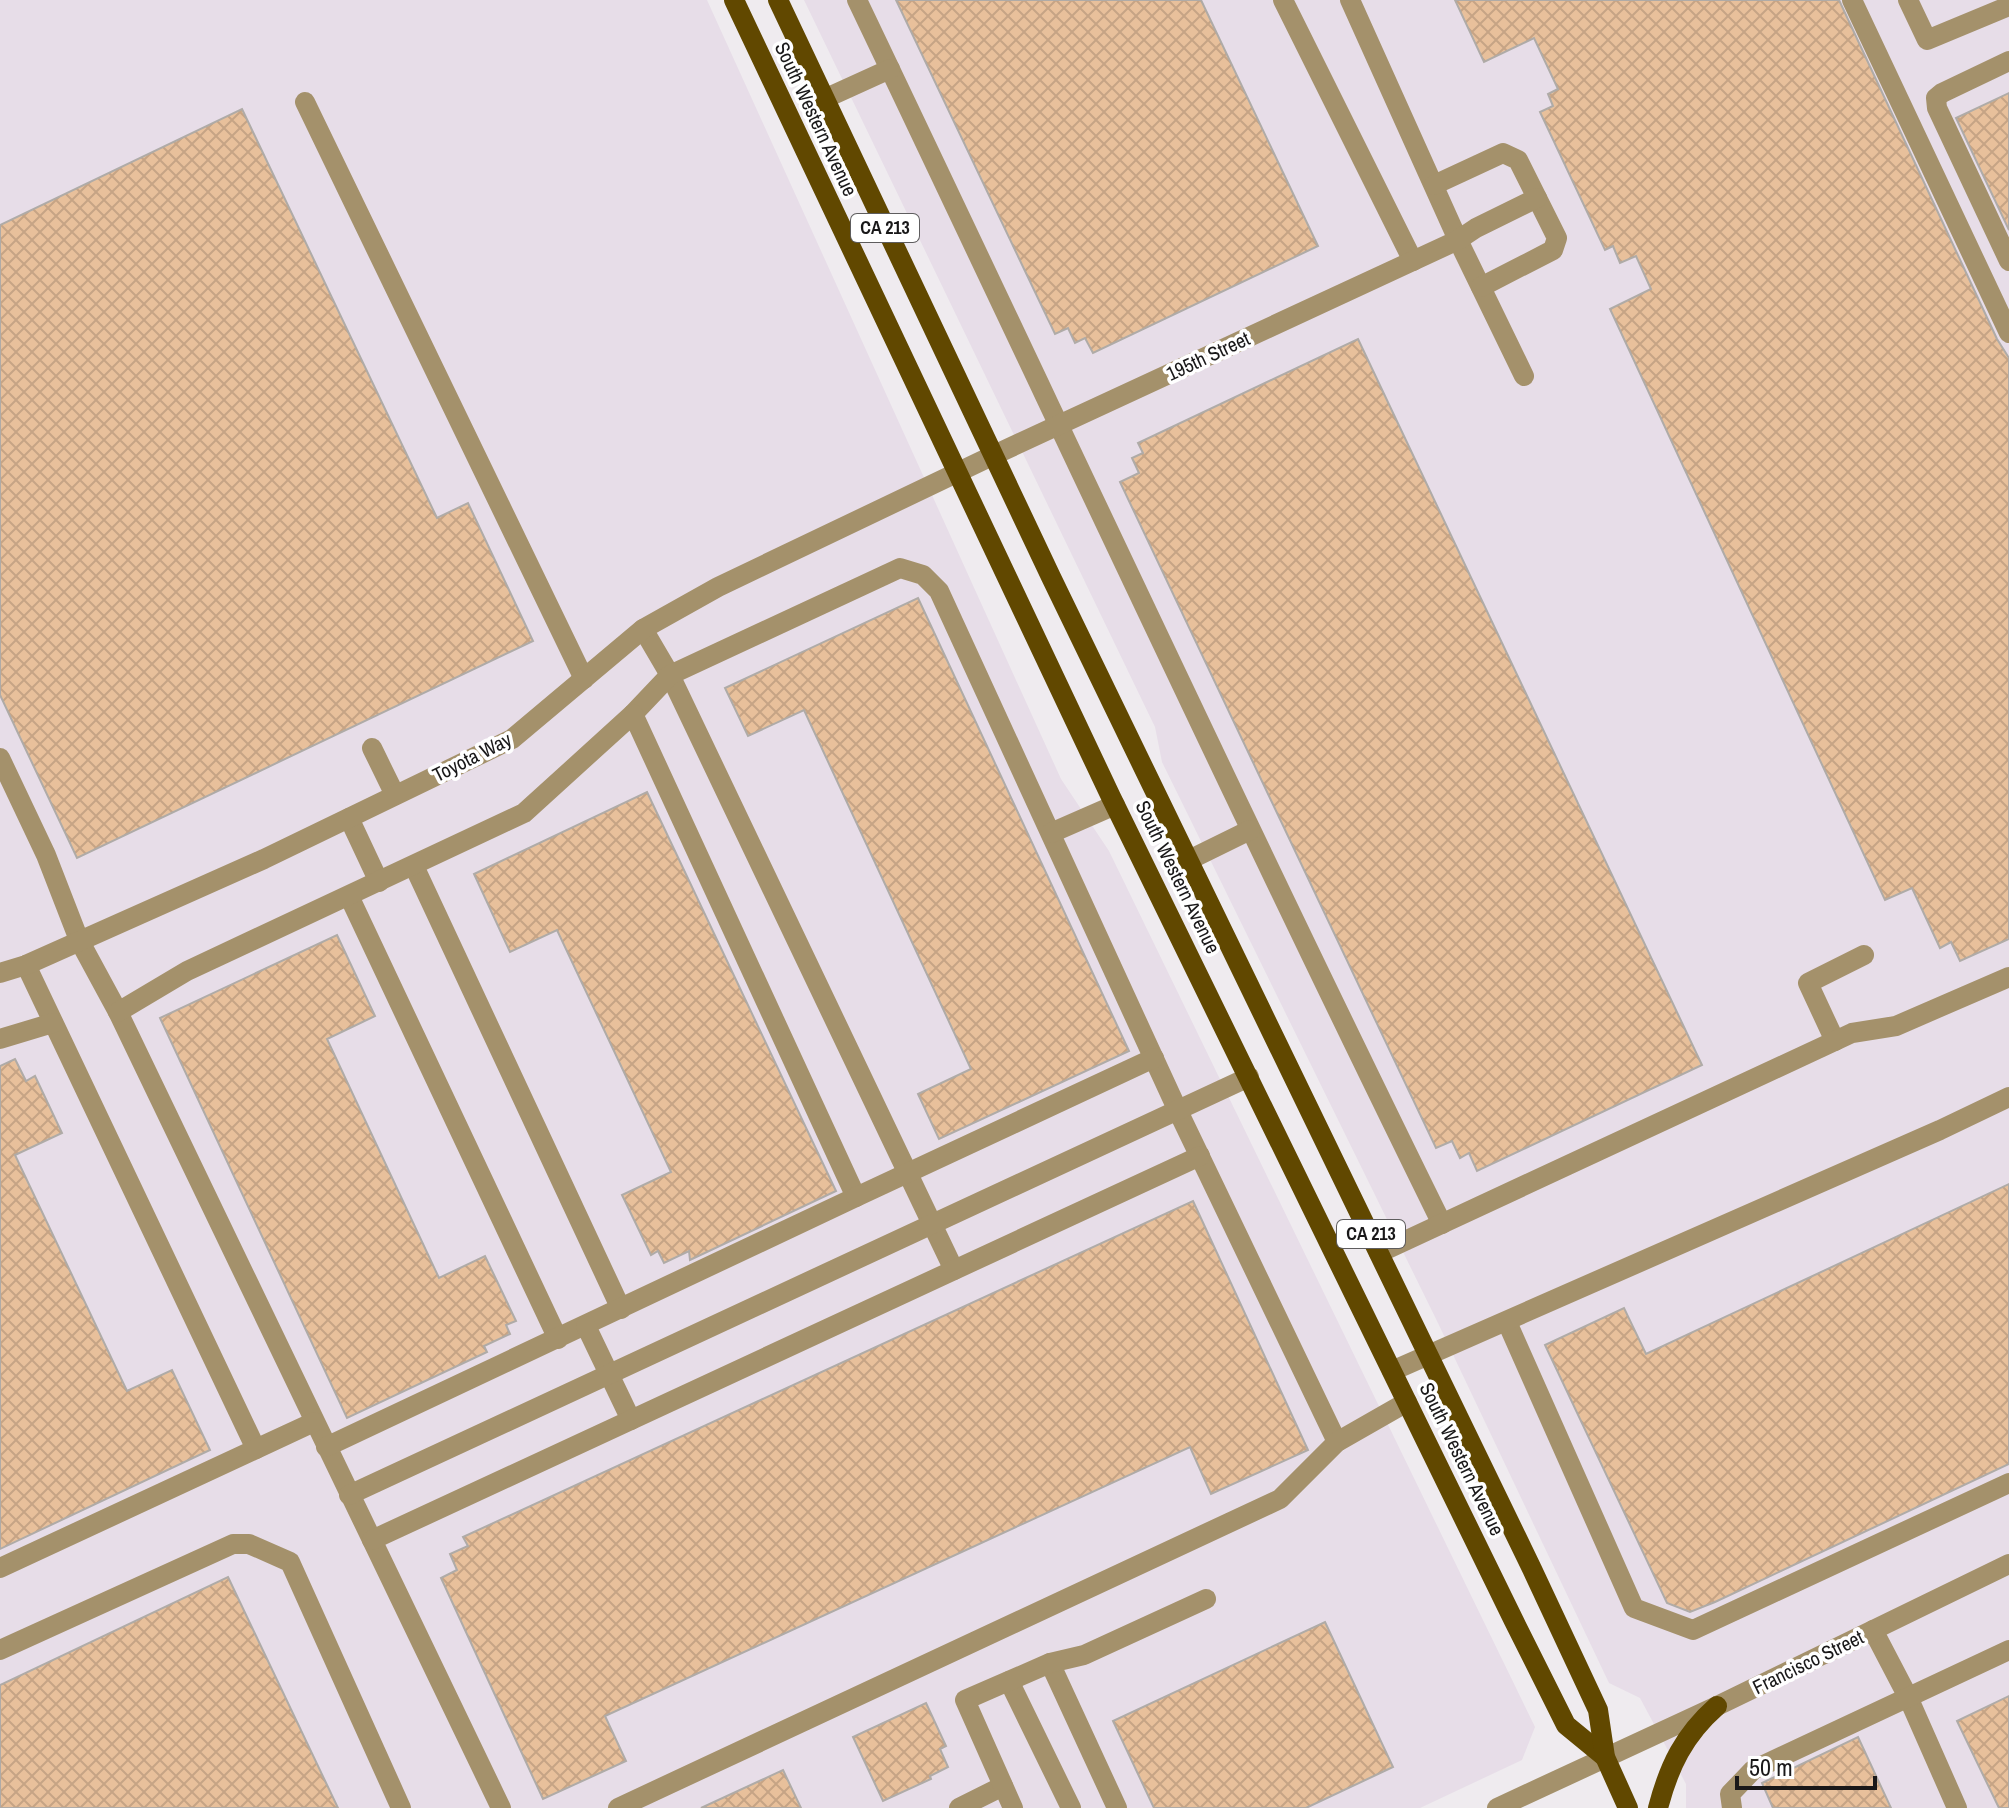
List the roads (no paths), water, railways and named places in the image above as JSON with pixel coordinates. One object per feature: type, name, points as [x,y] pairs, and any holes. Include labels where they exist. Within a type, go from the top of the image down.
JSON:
[{"type":"main road","name":"South Western Avenue","points":[[734,0],[1115,805],[1566,1725],[1605,1757]]},
{"type":"main road","name":"South Western Avenue","points":[[778,0],[1598,1710],[1605,1757],[1628,1808]]},
{"type":"main road","points":[[1658,1808],[1675,1756],[1691,1730],[1717,1706]]},
{"type":"street","points":[[857,0],[1250,830],[1442,1224]]},
{"type":"street","points":[[1283,0],[1413,261]]},
{"type":"street","points":[[1350,0],[1458,240],[1524,376]]},
{"type":"street","points":[[1852,0],[2009,333]]},
{"type":"street","points":[[1908,0],[1927,40],[2009,6]]},
{"type":"street","points":[[2009,61],[1936,98],[1937,108],[2009,261]]},
{"type":"street","points":[[824,99],[890,69]]},
{"type":"street","points":[[305,102],[584,679]]},
{"type":"street","points":[[1434,185],[1503,153],[1518,160],[1557,238],[1553,250],[1481,287]]},
{"type":"street","name":"195th Street","points":[[958,473],[1458,240],[1537,198]]},
{"type":"street","name":"Toyota Way","points":[[0,973],[26,965],[264,859],[512,739],[643,629],[718,587],[958,473]]},
{"type":"street","points":[[118,1012],[187,971],[524,813],[633,714],[670,675],[900,568],[923,575],[939,591],[1178,1111],[1337,1442]]},
{"type":"street","points":[[643,629],[670,675],[954,1270]]},
{"type":"street","points":[[633,714],[856,1197]]},
{"type":"street","points":[[372,748],[395,795]]},
{"type":"street","points":[[0,758],[46,855],[79,940],[118,1012],[501,1808]]},
{"type":"street","points":[[1051,833],[1115,805]]},
{"type":"street","points":[[349,818],[379,882]]},
{"type":"street","points":[[1189,860],[1250,830]]},
{"type":"street","points":[[414,866],[621,1309]]},
{"type":"street","points":[[349,896],[558,1339]]},
{"type":"street","points":[[1835,1041],[1808,983],[1864,955]]},
{"type":"street","points":[[26,965],[256,1449]]},
{"type":"street","points":[[1379,1253],[1852,1033],[1896,1026],[2009,977]]},
{"type":"street","points":[[0,1039],[53,1023]]},
{"type":"street","points":[[326,1447],[1154,1058]]},
{"type":"street","points":[[349,1495],[1249,1077]]},
{"type":"street","points":[[1392,1371],[1925,1137],[2009,1097]]},
{"type":"street","points":[[372,1540],[1200,1156]]},
{"type":"street","points":[[1507,1322],[1634,1608],[1693,1630],[2009,1483]]},
{"type":"street","points":[[586,1326],[631,1420]]},
{"type":"street","points":[[618,1808],[1280,1499],[1337,1442],[1407,1402]]},
{"type":"street","points":[[0,1568],[314,1422]]},
{"type":"street","points":[[0,1650],[233,1544],[249,1544],[290,1562],[401,1808]]},
{"type":"street","name":"Francisco Street","points":[[1497,1808],[1717,1706],[2009,1564]]},
{"type":"street","points":[[1013,1808],[965,1700],[1050,1663],[1084,1655],[1206,1599]]},
{"type":"street","points":[[1873,1630],[1908,1697],[1957,1808]]},
{"type":"street","points":[[1732,1808],[1730,1794],[1753,1770],[2009,1650]]},
{"type":"street","points":[[1050,1663],[1117,1808]]},
{"type":"street","points":[[1009,1681],[1071,1808]]},
{"type":"street","points":[[959,1808],[1003,1786]]}]
